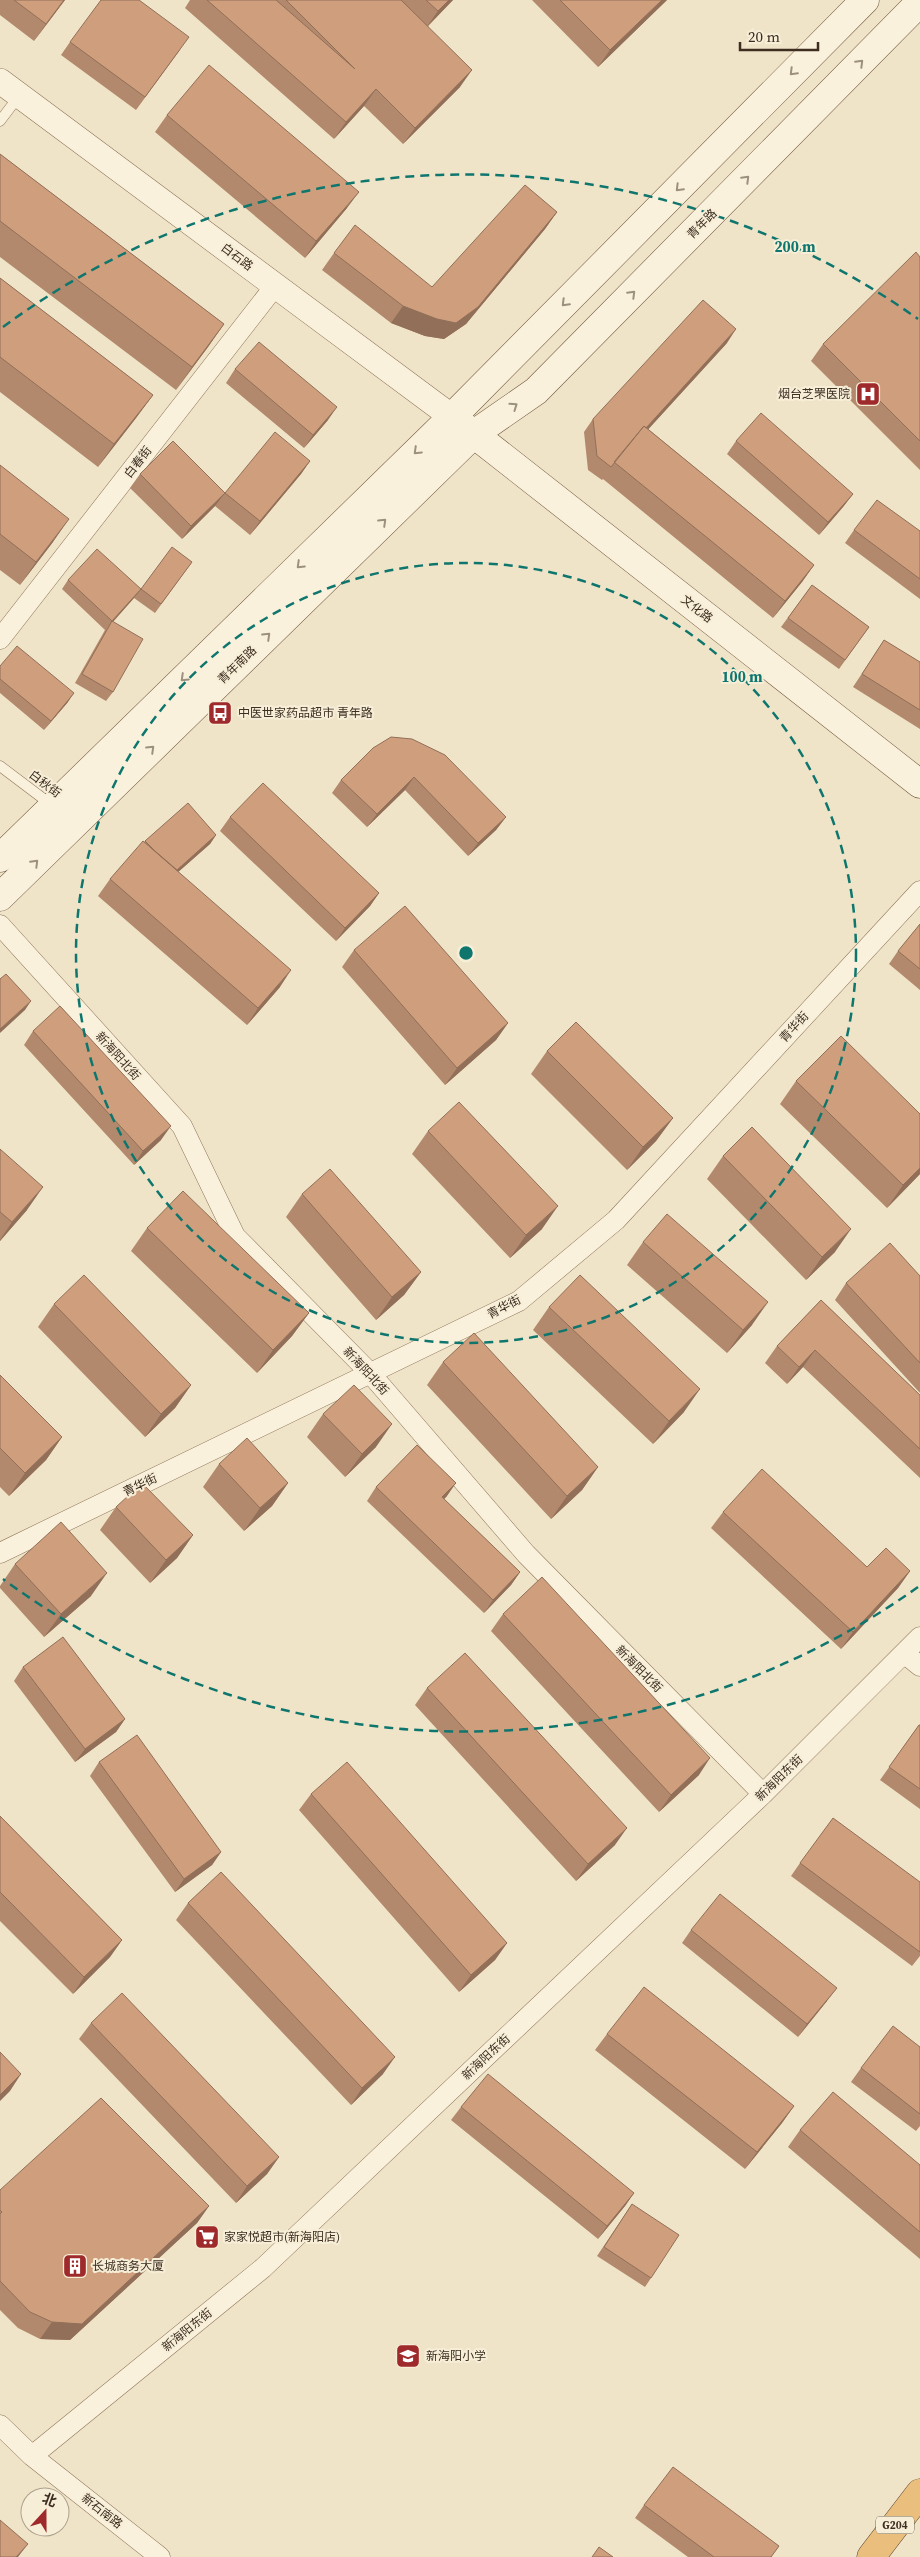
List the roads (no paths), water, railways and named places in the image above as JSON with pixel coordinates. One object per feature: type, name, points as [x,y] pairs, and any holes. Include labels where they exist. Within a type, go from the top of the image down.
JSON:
[{"type":"highway","name":"G204","points":[[871,2557],[920,2493]]},
{"type":"main road","points":[[452,417],[865,0]]},
{"type":"main road","name":"青年路","points":[[474,434],[536,391],[920,2]]},
{"type":"main road","name":"白石路","points":[[452,417],[474,434]]},
{"type":"main road","name":"青年南路","points":[[0,897],[64,814],[452,417]]},
{"type":"main road","name":"青年南路","points":[[0,858],[64,814],[474,434]]},
{"type":"main road","name":"文化路","points":[[474,434],[920,784]]},
{"type":"street","name":"白石路","points":[[10,88],[452,417]]},
{"type":"street","name":"白春街","points":[[0,639],[276,286]]},
{"type":"street","name":"青华街","points":[[0,1553],[519,1301],[616,1220],[920,891]]},
{"type":"street","name":"新海阳北街","points":[[0,925],[182,1126],[235,1236],[370,1373],[526,1554],[763,1794]]},
{"type":"street","name":"新海阳东街","points":[[32,2456],[263,2268],[763,1794],[912,1660],[920,1637]]},
{"type":"street","name":"新石南路","points":[[0,2425],[32,2456],[160,2557]]},
{"type":"lane","points":[[0,121],[10,88]]},
{"type":"lane","name":"白秋街","points":[[0,766],[64,814]]},
{"type":"place","name":"烟台芝罘医院","points":[[868,394]]},
{"type":"place","name":"中医世家药品超市 青年路","points":[[220,713]]},
{"type":"place","name":"家家悦超市(新海阳店)","points":[[207,2237]]},
{"type":"place","name":"长城商务大厦","points":[[75,2266]]},
{"type":"place","name":"新海阳小学","points":[[408,2356]]}]
